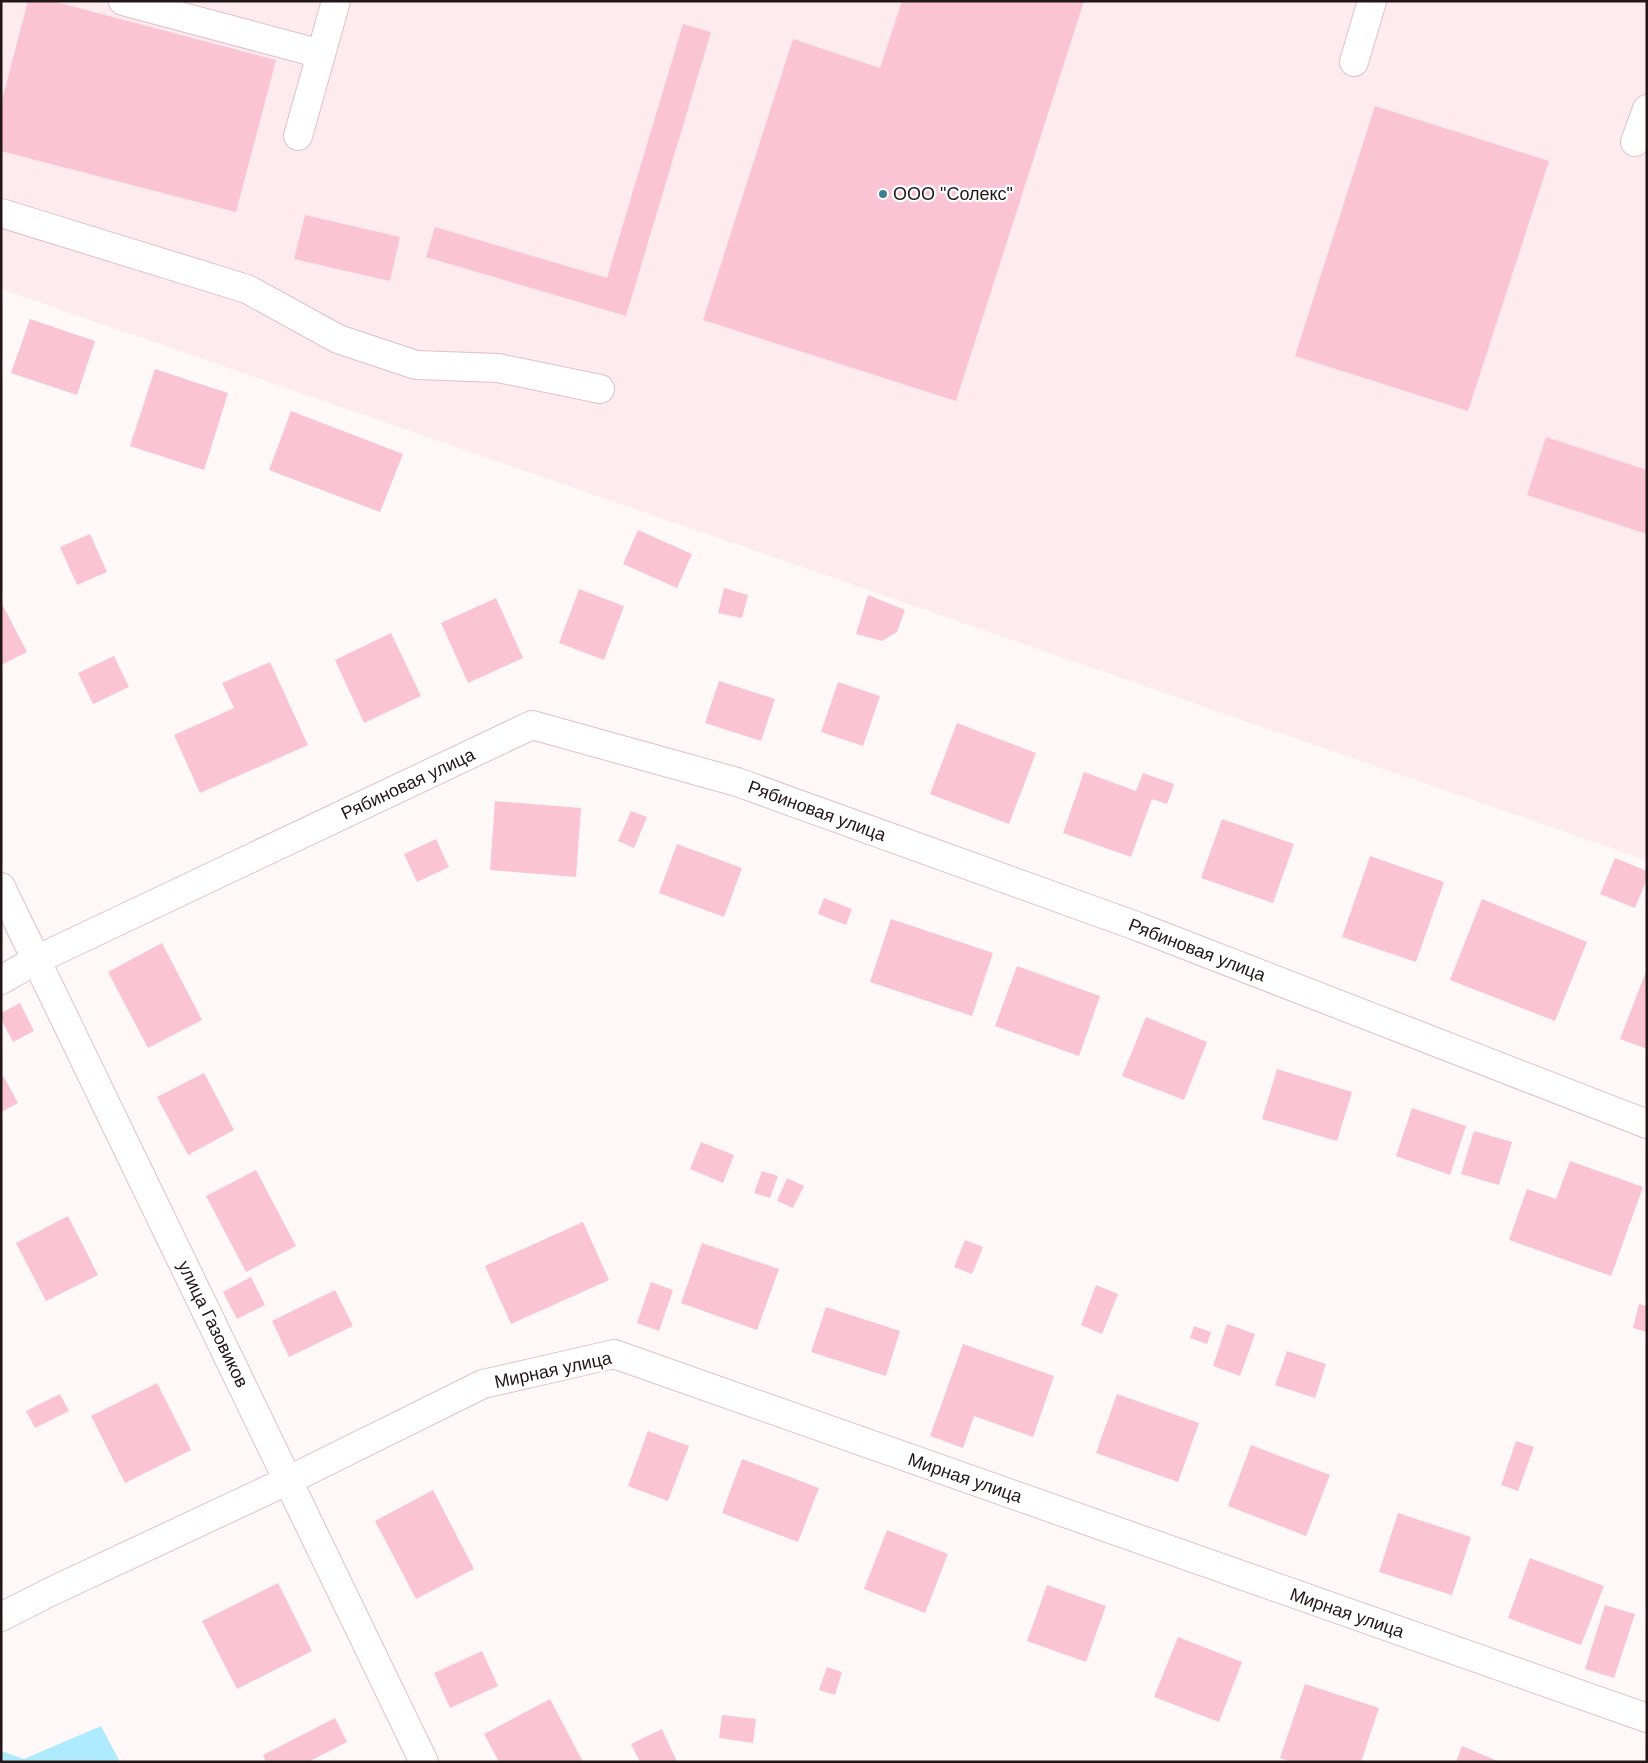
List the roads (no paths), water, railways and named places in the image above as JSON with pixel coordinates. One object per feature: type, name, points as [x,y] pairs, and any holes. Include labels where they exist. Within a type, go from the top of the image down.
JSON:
[{"type":"street","points":[[123,1],[321,54]]},
{"type":"street","points":[[298,136],[336,1]]},
{"type":"street","points":[[1354,62],[1372,1]]},
{"type":"street","points":[[1636,142],[1647,109]]},
{"type":"street","points":[[1,213],[248,289],[338,339],[416,365],[498,368],[600,390]]},
{"type":"street","name":"Рябиновая улица","points":[[1,980],[36,960],[532,725],[737,782],[1139,927],[1647,1124]]},
{"type":"street","name":"улица Газовиков","points":[[1,887],[424,1762]]},
{"type":"street","name":"Мирная улица","points":[[1,1617],[50,1592],[289,1480],[483,1384],[614,1354],[1647,1718]]},
{"type":"water","points":[[101,1726],[120,1762],[1,1762],[1,1751],[24,1759]]},
{"type":"place","name":"ООО \"Солекс\"","points":[[883,194]]}]
